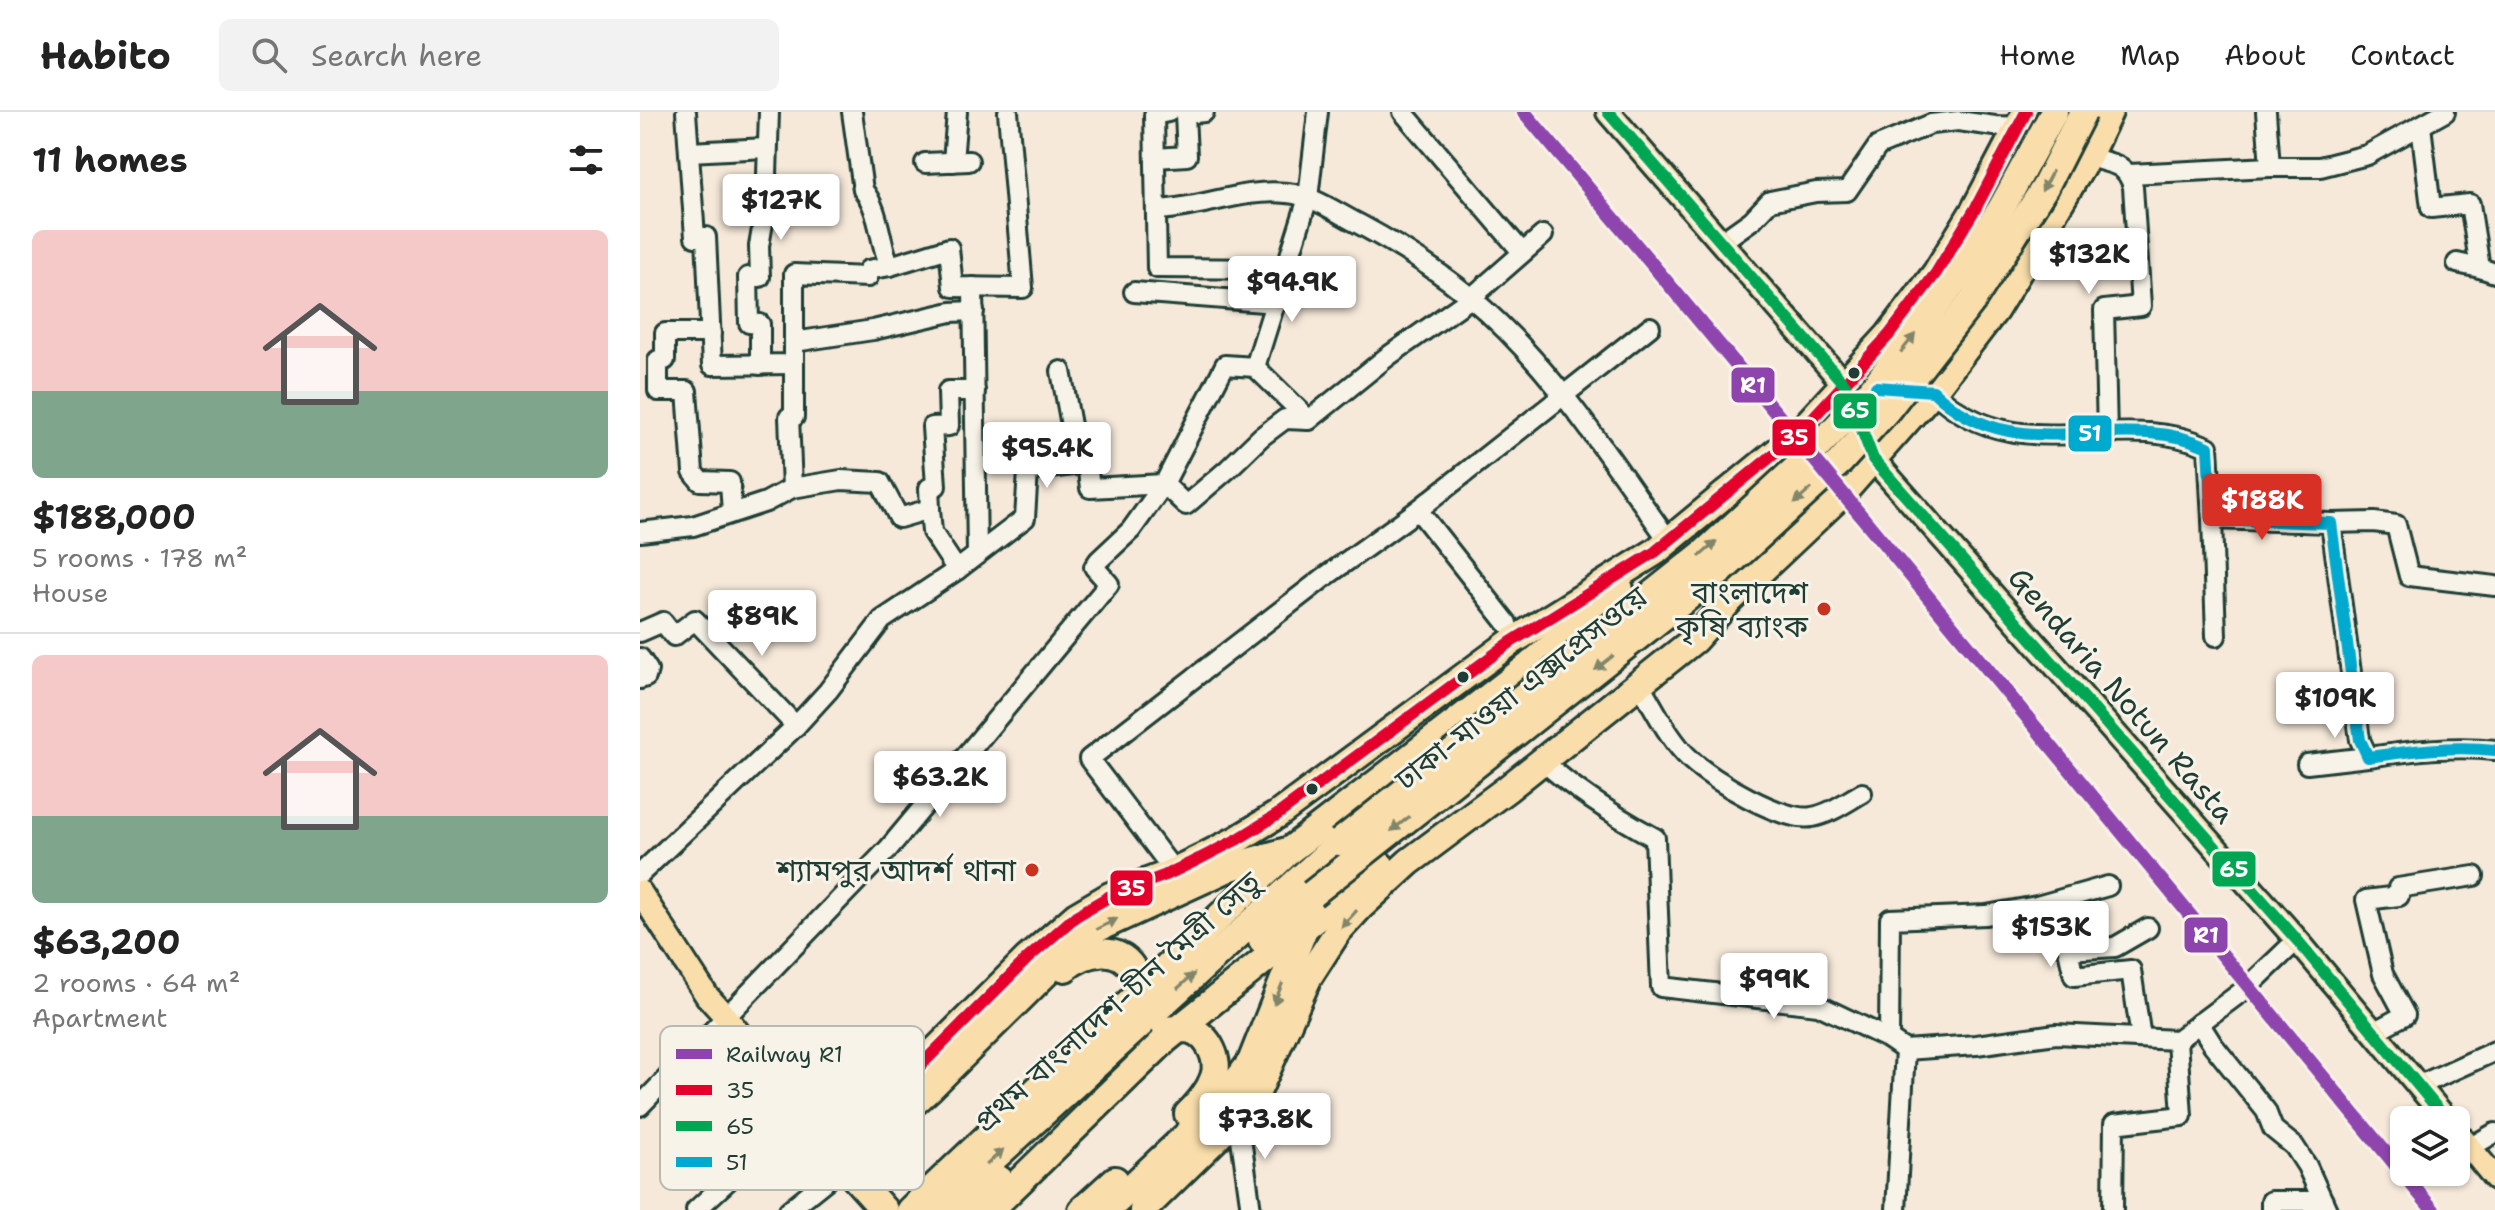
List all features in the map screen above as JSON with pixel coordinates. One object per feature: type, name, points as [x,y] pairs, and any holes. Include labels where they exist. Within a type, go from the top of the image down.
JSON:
[{"type":"highway","name":"ঢাকা-মাওয়া এক্সপ্রেসওয়ে","points":[[1340,842],[1704,553],[1802,463],[1870,392],[1958,277],[2001,209],[2054,112]]},
{"type":"highway","name":"ঢাকা-মাওয়া এক্সপ্রেসওয়ে","points":[[1154,1018],[1722,570],[1840,462],[1887,410],[1973,300],[2045,187],[2083,112]]},
{"type":"highway","points":[[1143,1210],[1238,1117],[1258,1090],[1309,976],[1338,931],[1360,907],[1409,862],[1543,761],[1694,640],[1730,600],[1842,494],[1933,391],[1995,310],[2088,156],[2109,112]]},
{"type":"highway","points":[[924,1062],[1076,916],[1110,896],[1174,871],[1238,839],[1277,815],[1511,642],[1662,546],[1796,436],[1889,335],[1936,273],[2024,119]]},
{"type":"highway","points":[[990,1210],[1154,1018],[1290,850],[1530,665],[1641,571],[1662,546]]},
{"type":"highway","points":[[910,1210],[1154,1018],[1305,926],[1624,676],[1714,608],[1730,600]]},
{"type":"highway","points":[[924,1093],[1060,959],[1094,930],[1231,867],[1290,850],[1340,842]]},
{"type":"highway","name":"প্রথম বাংলাদেশ-চীন মৈত্রী সেতু","points":[[937,1210],[1154,1018],[1340,842]]},
{"type":"highway","points":[[1107,1210],[1220,1104],[1251,1062],[1305,926],[1312,894]]},
{"type":"highway","points":[[924,1092],[1074,961],[1100,952],[1126,960],[1136,975],[1154,1018],[1205,1038],[1216,1066],[1210,1087],[1190,1112],[1082,1210]]},
{"type":"highway","points":[[967,1210],[1154,1018]]},
{"type":"highway","points":[[869,1190],[884,1210]]},
{"type":"highway","points":[[881,1190],[903,1210]]},
{"type":"main road","points":[[1608,112],[1845,385],[1873,459]]},
{"type":"main road","name":"Gendaria Notun Rasta","points":[[1873,459],[2297,940],[2436,1106]]},
{"type":"main road","points":[[640,892],[707,996],[733,1026]]},
{"type":"main road","points":[[2470,1148],[2495,1178]]},
{"type":"street","points":[[686,112],[695,237],[706,237],[712,365],[794,364]]},
{"type":"street","points":[[760,365],[760,324],[749,323],[748,277],[760,277],[759,246],[766,206],[769,112]]},
{"type":"street","points":[[852,112],[863,190],[871,199],[882,248],[890,266]]},
{"type":"street","points":[[925,163],[961,162],[957,112]]},
{"type":"street","points":[[792,488],[789,417],[794,417],[794,274],[868,277],[868,270],[949,248],[953,287],[1023,288],[1008,112]]},
{"type":"street","points":[[1168,112],[1154,115],[1157,268],[1288,269]]},
{"type":"street","points":[[1155,158],[1187,156],[1185,114],[1204,112]]},
{"type":"street","points":[[1255,367],[1308,198],[1318,112]]},
{"type":"street","points":[[1403,112],[1522,252]]},
{"type":"street","points":[[2266,112],[2270,167]]},
{"type":"street","points":[[2129,174],[2320,167],[2367,155],[2445,112]]},
{"type":"street","points":[[1721,242],[1752,220],[1770,201],[1816,192],[1847,191],[1878,146],[1931,124],[1958,121],[1995,126],[2024,119],[2073,140],[2088,156],[2122,167],[2129,174],[2133,187],[2141,306],[2104,310],[2107,434]]},
{"type":"street","points":[[2421,126],[2431,208],[2470,204],[2487,270],[2457,263]]},
{"type":"street","points":[[689,152],[767,148]]},
{"type":"street","points":[[1156,210],[1200,205],[1234,195],[1267,191],[1291,193],[1308,198],[1388,240],[1437,272],[1503,327],[1565,396],[1662,546]]},
{"type":"street","points":[[1061,371],[1073,436],[1085,436],[1090,488],[1164,484],[1186,505],[1261,437],[1285,419],[1309,420],[1387,357],[1471,298],[1543,235]]},
{"type":"street","points":[[973,287],[977,554]]},
{"type":"street","points":[[1134,292],[1277,303]]},
{"type":"street","points":[[794,342],[873,330],[951,312],[974,311]]},
{"type":"street","points":[[1174,871],[1089,759],[1322,579],[1418,510],[1650,327]]},
{"type":"street","points":[[711,333],[665,333],[665,360],[658,360],[658,391],[687,391],[693,472],[700,481],[730,482],[732,513]]},
{"type":"street","points":[[718,1026],[889,848],[1109,584],[1094,567],[1131,530],[1164,484],[1225,365],[1255,367],[1309,420]]},
{"type":"street","points":[[1845,385],[1933,391],[1952,410],[2008,432],[2028,435],[2144,433],[2194,441],[2208,447],[2216,636]]},
{"type":"street","points":[[957,570],[932,532],[929,488],[936,486],[932,427],[949,426],[948,391],[975,391]]},
{"type":"street","points":[[640,874],[796,726],[828,691],[882,620],[957,570],[1025,518],[1028,471],[1087,463]]},
{"type":"street","points":[[640,532],[693,526],[766,502],[792,488],[841,480],[880,482],[899,518],[930,509]]},
{"type":"street","points":[[1418,510],[1507,623]]},
{"type":"street","points":[[2212,519],[2396,525],[2409,576],[2495,586]]},
{"type":"street","points":[[2331,523],[2360,740],[2368,757]]},
{"type":"street","points":[[640,632],[663,622],[674,636],[695,620],[796,726]]},
{"type":"street","points":[[640,658],[648,670],[646,677],[640,679]]},
{"type":"street","points":[[1639,683],[1673,740],[1691,761],[1770,809],[1790,817],[1810,818],[1833,810],[1862,793]]},
{"type":"street","points":[[2307,764],[2418,750],[2495,750]]},
{"type":"street","points":[[1543,761],[1608,811],[1655,838],[1661,987],[1818,1005],[1889,1039],[1905,1050],[1976,1045],[2056,1034],[2177,1040],[2248,987],[2297,940]]},
{"type":"street","points":[[2375,1031],[2405,1015],[2383,974],[2366,900],[2399,896],[2398,888],[2474,876]]},
{"type":"street","points":[[1889,1039],[1890,919],[1986,915],[2037,906],[2108,886]]},
{"type":"street","points":[[2141,1038],[2131,970],[2074,976],[2068,950],[2115,947],[2148,928]]},
{"type":"street","points":[[2199,1023],[2266,1111],[2273,1129],[2294,1146],[2325,1206]]},
{"type":"street","points":[[2113,1210],[2114,1124],[2182,1116],[2177,1040]]},
{"type":"street","points":[[1896,1210],[1905,1050]]},
{"type":"street","points":[[2420,1085],[2495,1051]]},
{"type":"street","points":[[640,1106],[660,1084]]},
{"type":"street","points":[[1238,1117],[1251,1210]]},
{"type":"street","points":[[2470,1138],[2495,1133]]},
{"type":"street","points":[[696,1210],[718,1190]]},
{"type":"street","points":[[789,1210],[812,1190]]},
{"type":"street","points":[[2271,1210],[2271,1201],[2325,1206]]},
{"type":"rail line","name":"R1","points":[[1524,112],[1867,522],[2433,1210]]},
{"type":"transit line","name":"65","points":[[1608,112],[1845,385],[1873,459],[2297,940],[2435,1106]]},
{"type":"transit line","name":"35","points":[[924,1062],[1027,959],[1076,916],[1110,896],[1201,858],[1277,815],[1511,642],[1655,552],[1796,436],[1889,335],[1936,273],[1975,209],[2026,112]]},
{"type":"transit line","name":"51","points":[[1876,387],[1933,391],[1965,415],[1998,429],[2032,434],[2138,432],[2173,436],[2208,447],[2212,519],[2331,523],[2360,740],[2368,757],[2447,748],[2495,750]]},
{"type":"place","name":"বাংলাদেশ কৃষি ব্যাংক","points":[[1824,609]]},
{"type":"place","name":"শ্যামপুর আদর্শ থানা","points":[[1032,870]]}]
